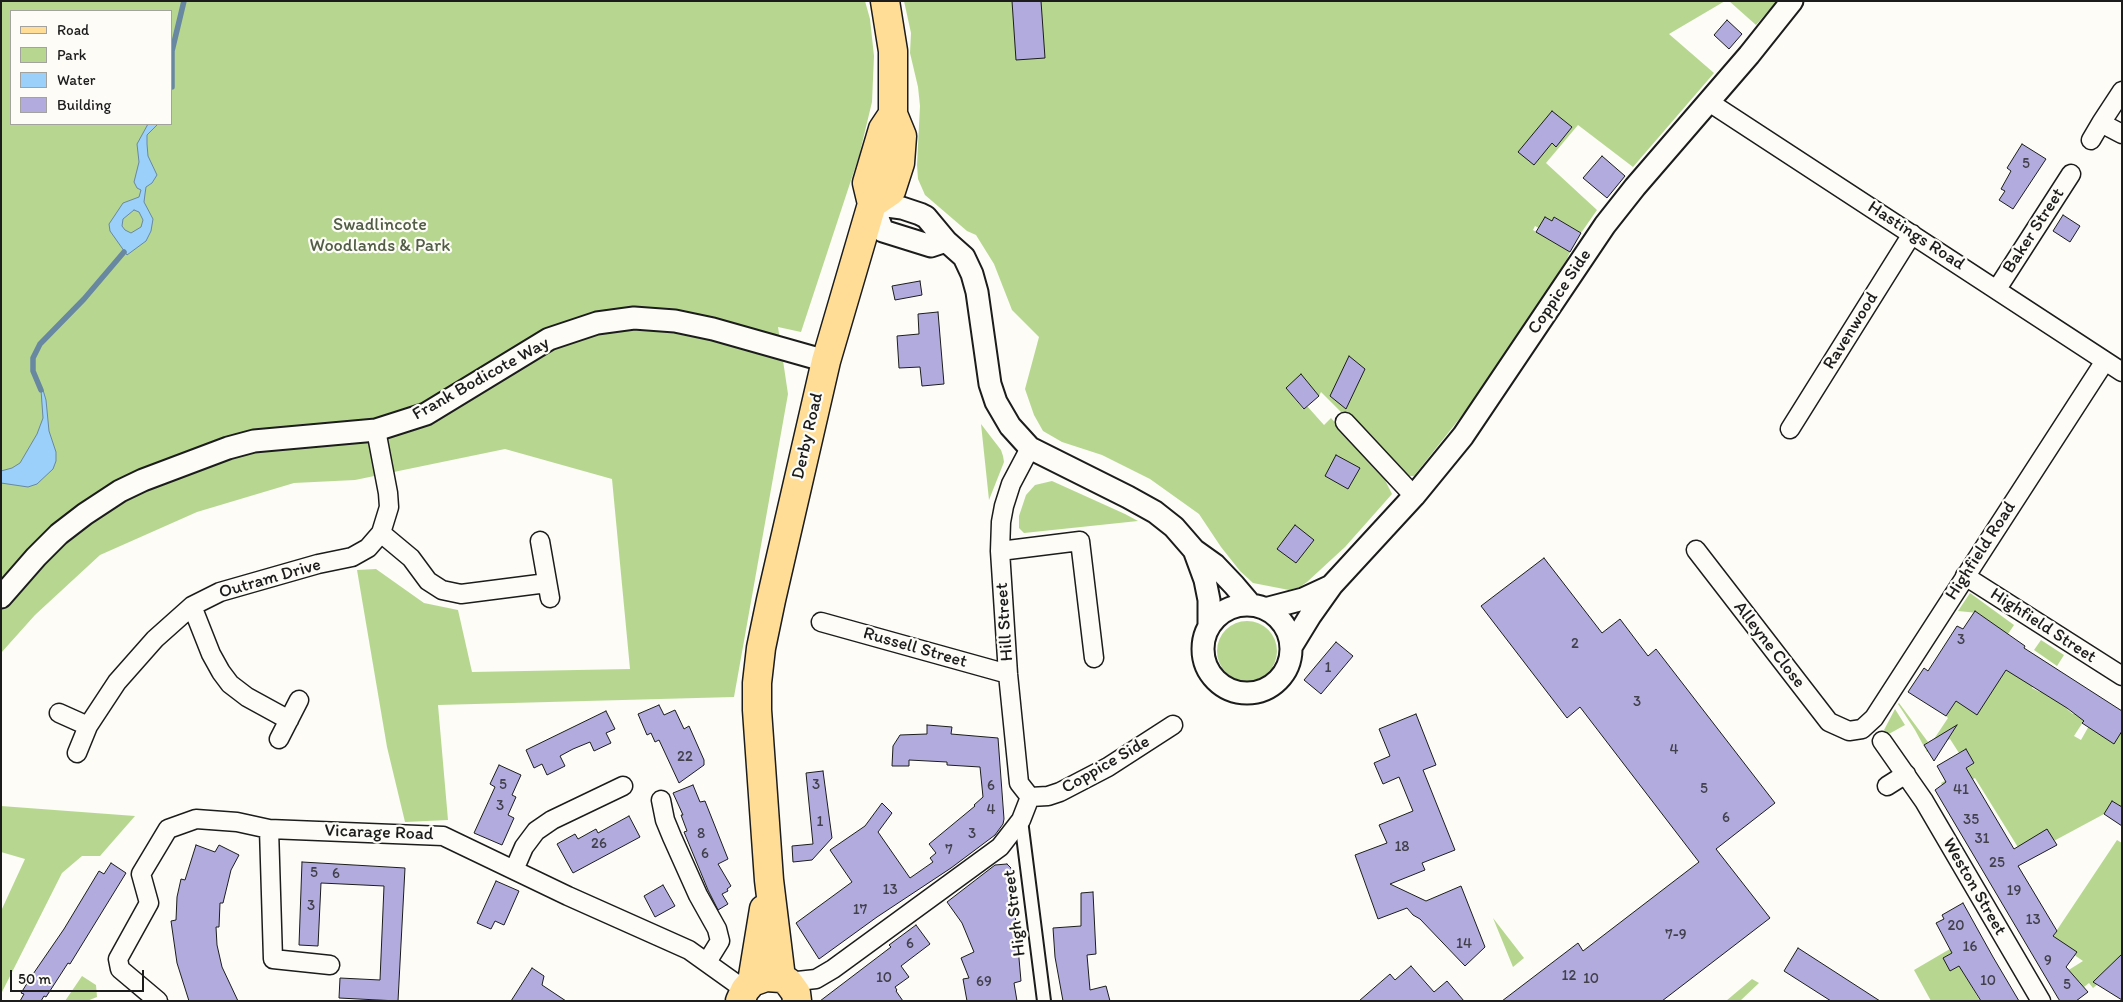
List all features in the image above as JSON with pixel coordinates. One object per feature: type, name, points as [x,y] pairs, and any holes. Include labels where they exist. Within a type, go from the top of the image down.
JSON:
[{"type":"main road","name":"Derby Road","points":[[789,987],[770,880],[757,710],[759,665],[770,600],[826,361],[872,204],[867,183],[883,128],[893,114],[892,51],[885,1]]},
{"type":"main road","name":"Derby Road","points":[[746,991],[770,880]]},
{"type":"main road","points":[[746,991],[766,977],[789,987]]},
{"type":"street","name":"Coppice Side","points":[[1291,647],[1332,585],[1414,496],[1463,436],[1606,225],[1640,181],[1792,1]]},
{"type":"street","points":[[2091,140],[2122,91]]},
{"type":"street","name":"Hastings Road","points":[[1708,102],[2122,372]]},
{"type":"street","points":[[2101,123],[2122,134]]},
{"type":"street","name":"Baker Street","points":[[1997,289],[2071,174]]},
{"type":"street","points":[[946,241],[931,246],[883,231],[872,204],[902,208],[926,217],[946,241],[964,257],[972,274],[981,313],[990,384],[996,402],[1010,426],[1030,448],[1155,512],[1174,526],[1194,550],[1215,565],[1258,607],[1283,624],[1290,638],[1289,663],[1285,672],[1270,687],[1255,693],[1234,692],[1222,686],[1207,668],[1202,649],[1209,626],[1209,600],[1194,550]]},
{"type":"street","name":"Ravenwood","points":[[1790,429],[1912,234]]},
{"type":"street","name":"Frank Bodicote Way","points":[[1,597],[36,556],[59,534],[120,491],[142,480],[228,448],[254,441],[376,430],[426,414],[549,339],[597,322],[634,318],[674,321],[713,329],[826,361]]},
{"type":"street","name":"Highfield Road","points":[[1849,731],[1862,729],[1874,718],[2105,361]]},
{"type":"street","points":[[1345,422],[1414,496]]},
{"type":"street","points":[[376,430],[389,500],[388,514],[381,533],[411,558],[428,581],[435,586],[450,593],[461,594],[548,590],[540,541]]},
{"type":"street","name":"Hill Street","points":[[1030,448],[1011,484],[1004,506],[1001,522],[1000,551],[1008,674],[1019,783],[1030,797]]},
{"type":"street","name":"Outram Drive","points":[[78,754],[88,726],[112,689],[132,664],[156,639],[192,606],[220,592],[318,564],[352,557],[368,548],[381,533]]},
{"type":"street","points":[[1000,551],[1080,541],[1094,658]]},
{"type":"street","name":"Alleyne Close","points":[[1696,550],[1829,722],[1849,731]]},
{"type":"street","name":"Highfield Street","points":[[1965,576],[2122,676]]},
{"type":"street","name":"Coppice Side","points":[[1258,607],[1303,599],[1332,585]]},
{"type":"street","points":[[192,606],[211,654],[230,684],[289,720]]},
{"type":"street","points":[[1209,626],[1224,611],[1238,606],[1258,607]]},
{"type":"street","name":"Russell Street","points":[[821,622],[1008,674]]},
{"type":"street","points":[[279,739],[299,700]]},
{"type":"street","points":[[59,713],[88,726]]},
{"type":"street","name":"Coppice Side","points":[[1030,797],[1048,796],[1060,792],[1108,766],[1173,725]]},
{"type":"street","name":"Weston Street","points":[[1882,741],[1924,801],[2041,1001]]},
{"type":"street","points":[[1887,786],[1906,774]]},
{"type":"street","points":[[514,870],[524,847],[536,831],[552,820],[623,786]]},
{"type":"street","points":[[789,987],[816,979],[833,970],[1000,847],[1021,820],[1030,797]]},
{"type":"street","points":[[662,800],[665,820],[672,837],[698,895],[718,929],[720,941],[707,962]]},
{"type":"street","name":"Vicarage Road","points":[[158,1001],[120,969],[118,959],[150,903],[141,874],[168,829],[196,819],[237,822],[269,829],[443,836],[689,950],[746,991]]},
{"type":"street","name":"High Street","points":[[1021,820],[1044,1001]]},
{"type":"street","points":[[269,829],[273,959],[330,965]]},
{"type":"green space","name":"Swadlincote Woodlands & Park","points":[[1,1],[865,1],[870,19],[874,56],[872,102],[859,156],[801,332],[778,327],[788,394],[734,697],[438,705],[448,820],[405,822],[387,747],[357,570],[376,569],[424,603],[458,610],[472,672],[630,669],[612,479],[505,449],[355,480],[294,483],[197,512],[100,555],[35,615],[1,653]]},
{"type":"green space","points":[[904,1],[1725,1],[1669,34],[1714,73],[1633,167],[1578,125],[1546,163],[1597,210],[1581,233],[1554,217],[1552,221],[1539,228],[1535,226],[1533,230],[1570,252],[1567,259],[1490,380],[1414,476],[1405,476],[1321,392],[1319,396],[1301,375],[1286,388],[1303,409],[1307,406],[1324,425],[1331,418],[1383,476],[1392,494],[1345,547],[1307,582],[1300,587],[1289,590],[1253,583],[1240,571],[1221,547],[1199,514],[1150,479],[1102,455],[1062,442],[1043,431],[1034,415],[1025,389],[1039,337],[1012,310],[994,264],[976,235],[967,231],[925,195],[918,179],[920,106],[918,87],[910,53],[911,33]]},
{"type":"green space","points":[[1729,1],[1777,1],[1756,25]]},
{"type":"green space","points":[[981,424],[1001,450],[1004,462],[989,500]]},
{"type":"green space","points":[[1052,481],[1138,521],[1024,533],[1019,528],[1019,516],[1026,495],[1035,485]]},
{"type":"green space","points":[[1970,593],[2014,625],[1996,652],[2036,682],[2032,688],[2040,692],[2048,680],[2068,710],[2073,714],[2096,702],[2074,736],[2081,740],[2090,724],[2122,731],[2122,814],[2117,811],[2120,806],[2112,801],[2104,814],[2024,857],[1975,778],[1959,787],[1942,785],[1941,783],[1974,763],[1966,749],[1959,753],[1950,739],[1927,752],[1898,704],[1928,742],[1924,745],[1926,750],[1934,747],[1932,742],[1948,718],[1946,716],[1954,704],[1992,623],[1978,613],[1958,611]]},
{"type":"green space","points":[[1247,621],[1264,626],[1272,634],[1277,651],[1272,668],[1264,676],[1247,681],[1230,676],[1222,668],[1217,651],[1222,634],[1230,626]]},
{"type":"green space","points":[[2041,640],[2064,655],[2057,666],[2034,650]]},
{"type":"green space","points":[[1895,709],[1905,725],[1887,735],[1884,730]]},
{"type":"green space","points":[[1,806],[135,816],[100,856],[82,856],[62,873],[1,994],[1,911],[25,859],[1,852]]},
{"type":"green space","points":[[2117,840],[2122,843],[2122,962],[2093,988],[2089,983],[2084,987],[2079,981],[2074,983],[2067,971],[2083,961],[2051,939]]},
{"type":"green space","points":[[1493,918],[1524,958],[1513,967]]},
{"type":"green space","points":[[1955,946],[1958,950],[1943,958],[1965,963],[1963,972],[1980,1001],[1931,1001],[1914,970]]},
{"type":"green space","points":[[82,976],[96,985],[97,997],[87,1001],[65,1001]]},
{"type":"green space","points":[[1752,979],[1759,983],[1740,1001],[1726,1001]]},
{"type":"water","points":[[147,125],[157,125],[147,135],[148,156],[157,175],[152,183],[146,187],[144,202],[153,219],[151,231],[146,241],[127,255],[110,231],[109,224],[123,203],[139,197],[141,190],[137,188],[134,182],[139,162],[137,144]],"holes":[[[134,210],[139,212],[143,220],[141,227],[131,233],[122,226],[123,219]]]},
{"type":"water","points":[[41,390],[43,390],[46,400],[49,431],[56,452],[56,461],[53,469],[37,484],[28,487],[1,483],[1,471],[12,468],[20,463],[37,434],[43,418]]},
{"type":"building","points":[[1012,1],[1041,1],[1045,58],[1016,60]]},
{"type":"building","points":[[1727,20],[1742,34],[1729,49],[1714,35]]},
{"type":"building","points":[[1552,111],[1572,127],[1556,147],[1552,143],[1534,165],[1518,152]]},
{"type":"building","points":[[2022,144],[2046,159],[2013,209],[1999,200],[2005,191],[2001,189],[2011,171],[2007,168]]},
{"type":"building","points":[[1602,156],[1625,176],[1607,198],[1583,178]]},
{"type":"building","points":[[2063,215],[2080,226],[2070,242],[2053,231]]},
{"type":"building","points":[[1545,217],[1552,221],[1554,217],[1581,233],[1570,252],[1536,232]]},
{"type":"building","points":[[920,281],[922,295],[895,300],[892,286]]},
{"type":"building","points":[[938,312],[944,384],[922,386],[920,367],[899,368],[897,336],[919,334],[918,314]]},
{"type":"building","points":[[1349,356],[1365,369],[1346,409],[1330,396]]},
{"type":"building","points":[[1301,374],[1319,396],[1304,409],[1286,388]]},
{"type":"building","points":[[1336,455],[1360,468],[1348,489],[1325,476]]},
{"type":"building","points":[[1295,525],[1314,540],[1296,563],[1277,549]]},
{"type":"building","points":[[1544,558],[1602,633],[1620,619],[1648,656],[1656,649],[1775,803],[1716,849],[1770,918],[1662,1001],[1502,1001],[1578,943],[1583,951],[1699,862],[1580,707],[1567,718],[1481,606]]},
{"type":"building","points":[[1975,611],[2025,646],[2024,648],[2122,711],[2122,731],[2114,744],[2082,723],[2084,721],[2067,708],[2006,670],[1977,715],[1956,701],[1946,716],[1908,692],[1924,668],[1928,671],[1957,626],[1963,629]]},
{"type":"building","points":[[1336,642],[1353,656],[1321,694],[1304,680]]},
{"type":"building","points":[[659,705],[664,715],[675,710],[684,729],[689,726],[704,760],[704,765],[679,783],[659,740],[655,742],[651,733],[647,735],[638,714]]},
{"type":"building","points":[[606,711],[615,729],[606,733],[611,743],[594,751],[590,742],[573,749],[560,756],[565,766],[547,775],[542,764],[534,768],[526,750]]},
{"type":"building","points":[[1416,714],[1436,765],[1423,770],[1455,850],[1422,863],[1425,870],[1390,884],[1426,901],[1461,886],[1485,947],[1465,966],[1407,908],[1378,919],[1355,855],[1387,843],[1379,825],[1413,811],[1399,777],[1383,784],[1374,763],[1390,756],[1379,729]]},
{"type":"building","points":[[927,725],[952,727],[951,734],[998,738],[1003,824],[995,835],[951,868],[877,917],[819,959],[796,923],[852,882],[830,850],[865,826],[882,803],[892,813],[878,832],[910,878],[933,862],[930,858],[936,853],[929,844],[975,806],[983,797],[980,767],[947,765],[947,762],[909,760],[909,766],[892,766],[893,746],[900,735],[927,734]]},
{"type":"building","points":[[1957,725],[1934,761],[1924,745]]},
{"type":"building","points":[[1966,749],[1974,763],[1966,768],[2014,849],[2047,829],[2057,845],[2018,866],[2057,931],[2053,936],[2077,952],[2066,967],[2088,992],[2076,1001],[2060,1001],[1935,790],[1946,782],[1937,766]]},
{"type":"building","points":[[499,765],[521,775],[512,795],[516,797],[508,815],[514,818],[502,845],[474,833],[495,787],[490,784]]},
{"type":"building","points":[[823,771],[832,838],[812,860],[793,862],[792,846],[813,844],[806,773]]},
{"type":"building","points":[[693,785],[700,802],[705,801],[728,859],[718,864],[731,886],[727,889],[728,891],[722,894],[728,904],[718,910],[684,832],[687,831],[681,815],[683,815],[673,793]]},
{"type":"building","points":[[2112,801],[2122,807],[2122,826],[2104,814]]},
{"type":"building","points":[[629,816],[640,837],[573,873],[557,844],[575,834],[578,839],[596,829],[598,833]]},
{"type":"building","points":[[196,845],[215,852],[219,845],[239,855],[231,870],[223,903],[220,903],[219,927],[216,927],[217,945],[222,967],[238,1001],[189,1001],[177,963],[171,921],[176,920],[177,897],[181,879],[185,880]]},
{"type":"building","points":[[302,862],[405,868],[398,1001],[339,998],[340,978],[380,980],[384,886],[321,883],[318,946],[299,945]]},
{"type":"building","points":[[111,863],[126,873],[70,964],[68,963],[46,997],[44,996],[41,1001],[20,1001],[24,994],[21,993],[64,929],[99,871],[104,874]]},
{"type":"building","points":[[1007,864],[1011,868],[1021,981],[1014,983],[1017,1001],[967,1001],[963,979],[969,978],[961,958],[974,952],[962,923],[947,902],[995,865]]},
{"type":"building","points":[[496,881],[519,891],[504,925],[495,921],[491,929],[477,923]]},
{"type":"building","points":[[663,885],[675,906],[655,917],[644,896]]},
{"type":"building","points":[[1093,892],[1096,954],[1087,955],[1090,990],[1106,986],[1110,1001],[1063,1001],[1055,957],[1053,928],[1081,926],[1081,893]]},
{"type":"building","points":[[1963,903],[2019,1001],[1981,1001],[1959,966],[1950,971],[1943,958],[1952,953],[1936,923],[1944,919],[1942,915]]},
{"type":"building","points":[[916,925],[930,944],[901,966],[909,977],[895,987],[903,1001],[820,1001],[891,947],[889,945]]},
{"type":"building","points":[[1798,948],[1880,1001],[1831,1001],[1784,971]]},
{"type":"building","points":[[2122,954],[2122,1000],[2093,982]]},
{"type":"building","points":[[1411,966],[1434,992],[1447,981],[1464,1001],[1359,1001],[1390,974],[1395,980]]},
{"type":"building","points":[[532,968],[544,976],[542,985],[566,1001],[511,1001]]},
{"type":"waterway","points":[[172,87],[172,51],[184,1]]},
{"type":"waterway","points":[[41,390],[33,371],[33,358],[40,344],[84,299],[124,252]]}]
